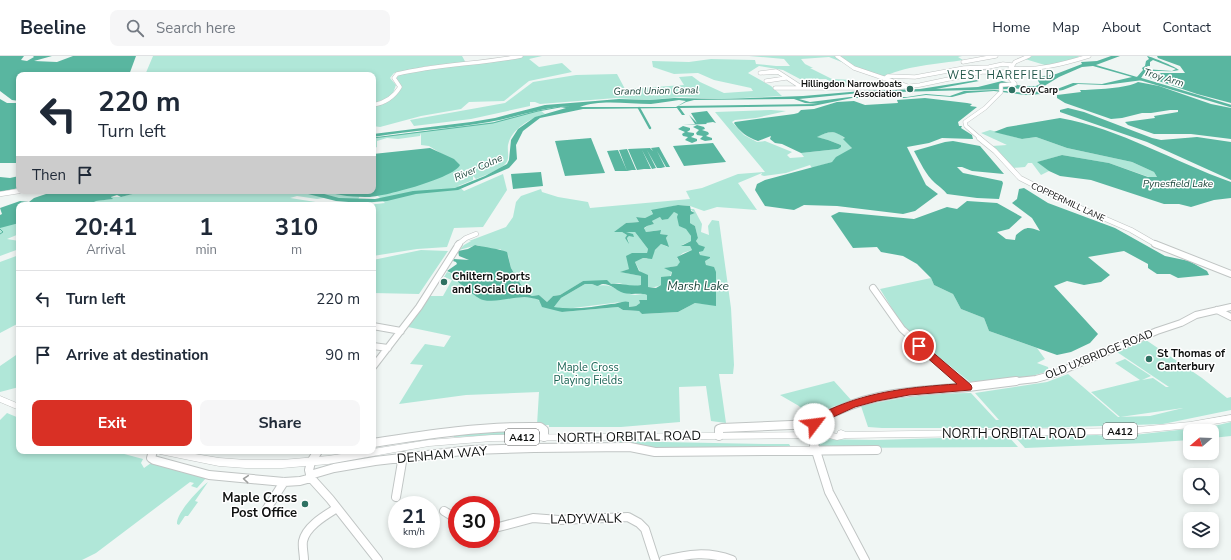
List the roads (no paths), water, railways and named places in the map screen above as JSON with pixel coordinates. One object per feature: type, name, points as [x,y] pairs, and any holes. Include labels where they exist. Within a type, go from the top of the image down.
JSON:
[{"type":"main road","points":[[0,399],[16,407]]},
{"type":"main road","name":"NORTH ORBITAL ROAD","points":[[376,452],[429,444],[492,438],[814,435],[842,437],[844,434],[1128,431],[1190,425],[1231,418]]},
{"type":"main road","name":"A412","points":[[175,454],[199,459],[246,464],[311,462]]},
{"type":"main road","name":"NORTH ORBITAL ROAD","points":[[311,462],[363,454]]},
{"type":"street","points":[[376,104],[394,96],[397,92],[400,86],[394,78],[397,74],[428,68],[490,62],[521,56]]},
{"type":"street","points":[[837,56],[854,68],[910,87]]},
{"type":"street","points":[[963,62],[996,56]]},
{"type":"street","points":[[777,89],[825,87],[854,90],[910,87],[970,74],[1007,72],[1015,62],[1029,56]]},
{"type":"street","points":[[884,79],[888,76],[921,76],[973,67],[989,67],[1003,64],[1020,70],[1042,68],[1089,56]]},
{"type":"street","points":[[777,72],[801,87]]},
{"type":"street","name":"COPPERMILL LANE","points":[[1007,72],[1014,84],[1001,89],[985,108],[965,122],[966,126],[995,151],[1020,178],[1069,203],[1131,230],[1162,248],[1192,258],[1231,274]]},
{"type":"street","points":[[765,80],[784,77]]},
{"type":"street","points":[[0,194],[16,191]]},
{"type":"street","points":[[376,363],[423,301],[457,245],[466,238],[476,234]]},
{"type":"street","points":[[873,288],[902,329],[967,388]]},
{"type":"street","name":"OLD UXBRIDGE ROAD","points":[[814,424],[819,419],[852,404],[877,397],[909,391],[967,388],[1036,379],[1054,374],[1157,331],[1185,321],[1196,315],[1231,307]]},
{"type":"street","points":[[1217,310],[1231,317]]},
{"type":"street","points":[[376,327],[401,331]]},
{"type":"street","points":[[376,346],[388,348]]},
{"type":"street","points":[[719,436],[720,428],[814,424],[813,428],[816,449],[829,492],[865,560]]},
{"type":"street","name":"DENHAM WAY","points":[[376,443],[448,431],[497,428],[540,427],[544,430],[544,437]]},
{"type":"street","points":[[557,447],[558,437]]},
{"type":"street","name":"DENHAM WAY","points":[[152,454],[151,458],[154,460],[209,475],[284,482],[300,482],[310,476],[332,469],[403,456],[463,450],[557,447],[630,447],[654,452],[816,449],[877,450]]},
{"type":"street","points":[[316,454],[311,462],[309,470],[310,476],[378,560]]},
{"type":"street","points":[[396,496],[403,456]]},
{"type":"street","points":[[266,510],[284,482]]},
{"type":"street","points":[[304,560],[302,544],[305,534],[324,517],[337,508]]},
{"type":"street","points":[[444,511],[448,513]]},
{"type":"street","name":"LADYWALK","points":[[500,527],[533,518],[559,520],[628,517],[646,529],[655,560]]},
{"type":"street","points":[[664,560],[686,554],[701,552],[722,556],[732,560]]},
{"type":"water","points":[[0,56],[24,56],[21,60],[27,61],[34,57],[33,56],[52,56],[34,61],[57,62],[73,56],[136,56],[130,72],[16,72],[16,101],[12,100],[0,91]]},
{"type":"water","points":[[1111,56],[1120,56],[1096,65],[1137,77],[1143,70],[1142,68],[1145,66],[1146,61],[1149,59],[1147,56],[1173,66],[1179,70],[1175,71],[1172,71],[1171,71],[1156,71],[1144,73],[1141,78],[1143,80],[1105,85],[1078,84],[1063,90],[1042,94],[1025,95],[994,91],[967,93],[952,97],[926,95],[904,98],[852,98],[813,106],[680,108],[685,115],[682,115],[677,108],[583,109],[540,118],[523,131],[516,145],[517,159],[509,168],[458,190],[416,194],[387,201],[374,202],[336,201],[308,194],[324,194],[339,198],[375,199],[413,191],[455,188],[485,176],[507,164],[509,160],[511,140],[518,129],[535,117],[566,108],[550,108],[475,124],[376,137],[376,134],[495,118],[545,105],[619,99],[722,99],[803,96],[862,91],[920,89],[977,80],[979,81],[936,89],[978,87],[1002,81],[1022,86],[1036,86],[1040,84],[1037,79],[1038,77],[1056,74],[1082,64],[1081,62],[1097,61]],"holes":[[[1153,60],[1176,69],[1172,71],[1145,69],[1148,68],[1147,66],[1150,66],[1150,62]],[[1093,66],[1132,77],[1102,84],[1073,83],[1057,89],[1026,93],[995,90],[964,91],[950,96],[926,94],[907,97],[850,97],[810,102],[799,99],[860,93],[1041,88],[1059,77],[1082,67]],[[794,99],[805,103],[818,104],[678,106],[694,100]],[[679,100],[686,101],[676,107],[580,107],[596,103],[614,102],[651,104]]]},
{"type":"water","points":[[1157,56],[1231,56],[1231,103],[1197,94],[1150,78],[1149,76],[1155,73],[1185,73],[1180,66],[1158,58]]},
{"type":"water","points":[[1138,82],[1159,86],[1211,104],[1231,108],[1231,139],[1191,134],[1154,134],[1128,125],[1125,122],[1155,118],[1154,116],[1178,112],[1178,110],[1142,113],[1111,119],[1065,103],[1057,98],[1057,95],[1081,92],[1080,90],[1127,86]]},
{"type":"water","points":[[925,98],[967,103],[972,104],[970,106],[977,107],[958,122],[959,126],[962,126],[961,128],[972,135],[973,139],[942,138],[929,143],[907,147],[926,185],[938,194],[915,211],[903,214],[837,206],[804,205],[794,210],[765,206],[755,190],[757,184],[765,180],[832,162],[836,157],[852,148],[843,139],[845,138],[831,132],[817,137],[841,145],[841,147],[838,149],[801,153],[782,144],[775,143],[770,139],[771,136],[758,141],[750,138],[739,129],[734,123],[735,122],[794,114],[801,110],[814,109],[837,102],[854,101],[865,105],[898,103],[897,100]]},
{"type":"water","points":[[0,99],[7,103],[16,103],[16,163],[0,163]]},
{"type":"water","points":[[1068,108],[1084,112],[1161,140],[1197,137],[1231,142],[1231,180],[1147,142],[1060,112],[1060,110]]},
{"type":"water","points":[[707,111],[716,123],[683,125],[695,124],[689,115],[697,123],[691,113]]},
{"type":"water","name":"Pynesfield Lake","points":[[1060,118],[1083,123],[1126,138],[1231,182],[1231,198],[1214,200],[1191,207],[1179,204],[1164,204],[1091,180],[1060,176],[1049,171],[1037,162],[1062,155],[1109,163],[1148,177],[1157,177],[1154,172],[1132,162],[1067,148],[1036,137],[1022,139],[994,132],[1007,127]]},
{"type":"water","points":[[697,125],[704,127],[705,129],[702,130],[708,132],[709,134],[706,136],[712,138],[712,140],[705,141],[700,139],[703,136],[697,135],[696,133],[699,130],[693,127]]},
{"type":"water","points":[[683,126],[690,128],[687,132],[694,133],[691,137],[697,139],[697,141],[692,143],[685,140],[688,137],[683,136],[682,134],[685,132],[678,129]]},
{"type":"water","points":[[591,138],[605,173],[565,176],[555,141]]},
{"type":"water","points":[[953,141],[980,146],[1004,174],[972,171],[962,167],[957,167],[963,173],[1002,181],[1003,183],[999,199],[947,194],[929,176],[914,151]]},
{"type":"water","points":[[713,143],[726,162],[684,166],[673,146]]},
{"type":"water","points":[[659,147],[670,167],[666,167],[657,151],[665,167],[657,168],[647,150],[656,168],[652,169],[642,150],[651,169],[637,170],[628,149],[650,148],[653,151],[651,148]]},
{"type":"water","points":[[430,148],[454,159],[460,165],[455,170],[433,181],[404,190],[370,197],[335,194],[376,194],[376,154]]},
{"type":"water","points":[[627,149],[636,170],[627,171],[619,150]]},
{"type":"water","points":[[618,150],[627,171],[615,171],[607,151]]},
{"type":"water","points":[[541,172],[543,186],[513,189],[511,174]]},
{"type":"water","points":[[0,177],[10,178],[16,177],[16,189],[0,192]]},
{"type":"water","points":[[1024,188],[1048,203],[1115,228],[1165,256],[1189,261],[1207,271],[1209,275],[1178,278],[1170,274],[1157,274],[1148,268],[1148,264],[1124,251],[1088,257],[1110,275],[1101,282],[1084,285],[1067,281],[1054,286],[1098,334],[1090,343],[1071,352],[1057,355],[989,331],[984,318],[961,309],[953,294],[934,285],[931,278],[917,264],[903,256],[881,252],[877,247],[853,248],[831,216],[839,212],[914,219],[947,207],[957,209],[967,201],[997,203],[1022,217],[1009,229],[997,232],[1006,239],[1015,240],[1016,235],[1025,229],[1030,228],[1040,231],[1032,218],[1012,203],[1017,199],[1019,189]]},
{"type":"water","points":[[46,194],[132,194],[121,197],[117,195],[111,197],[113,199],[94,202],[29,202],[34,198]]},
{"type":"water","points":[[16,202],[16,224],[0,228],[0,215],[2,214],[0,208]]},
{"type":"water","name":"Marsh Lake","points":[[678,205],[690,206],[691,211],[695,213],[690,215],[690,223],[695,226],[698,238],[696,241],[699,245],[705,247],[703,251],[699,252],[700,255],[710,257],[705,261],[706,265],[714,267],[716,272],[716,306],[695,303],[678,312],[642,314],[639,311],[623,310],[618,307],[562,312],[542,307],[539,300],[532,298],[525,297],[497,301],[483,300],[474,295],[458,282],[456,275],[447,271],[457,264],[453,261],[454,259],[469,260],[459,256],[458,251],[468,249],[475,245],[507,252],[511,268],[526,293],[532,296],[539,295],[547,302],[553,296],[560,295],[583,281],[607,280],[611,284],[633,286],[641,285],[641,276],[620,272],[629,269],[626,256],[632,253],[647,253],[648,249],[635,232],[626,232],[633,234],[634,237],[629,236],[627,238],[629,244],[625,238],[627,235],[622,232],[614,232],[626,223],[639,222],[636,217],[645,218],[653,214],[651,210]],"holes":[[[674,212],[678,214],[677,217],[679,226],[686,229],[691,236],[691,241],[681,246],[690,246],[692,250],[677,257],[680,262],[677,266],[664,268],[672,272],[671,276],[661,277],[661,285],[656,288],[648,287],[648,275],[639,271],[635,262],[643,258],[652,259],[655,250],[661,244],[669,247],[666,238],[668,235],[660,234],[661,230],[646,232],[644,228],[654,224],[652,221],[660,217],[662,220],[668,219]],[[585,284],[597,286],[606,284],[624,293],[647,295],[647,300],[639,300],[640,303],[636,306],[629,307],[629,302],[625,301],[583,308],[554,307],[561,298]]]},
{"type":"waterway","name":"Troy Arm","points":[[1137,78],[1231,106]]},
{"type":"waterway","name":"Grand Union Canal","points":[[376,138],[493,123],[538,111],[560,107]]},
{"type":"waterway","points":[[639,108],[650,128]]},
{"type":"waterway","points":[[0,229],[3,232],[0,234]]},
{"type":"place","name":"Hillingdon Narrowboats Association","points":[[910,89]]},
{"type":"place","name":"Coy Carp","points":[[1012,90]]},
{"type":"place","name":"Chiltern Sports and Social Club","points":[[444,282]]},
{"type":"place","name":"St Thomas of Canterbury","points":[[1149,359]]},
{"type":"place","name":"Maple Cross Post Office","points":[[305,504]]},
{"type":"district","name":"WEST HAREFIELD","points":[[1001,75]]},
{"type":"water label","name":"River Colne","points":[[478,167]]},
{"type":"park label","name":"Maple Cross Playing Fields","points":[[588,373]]}]
